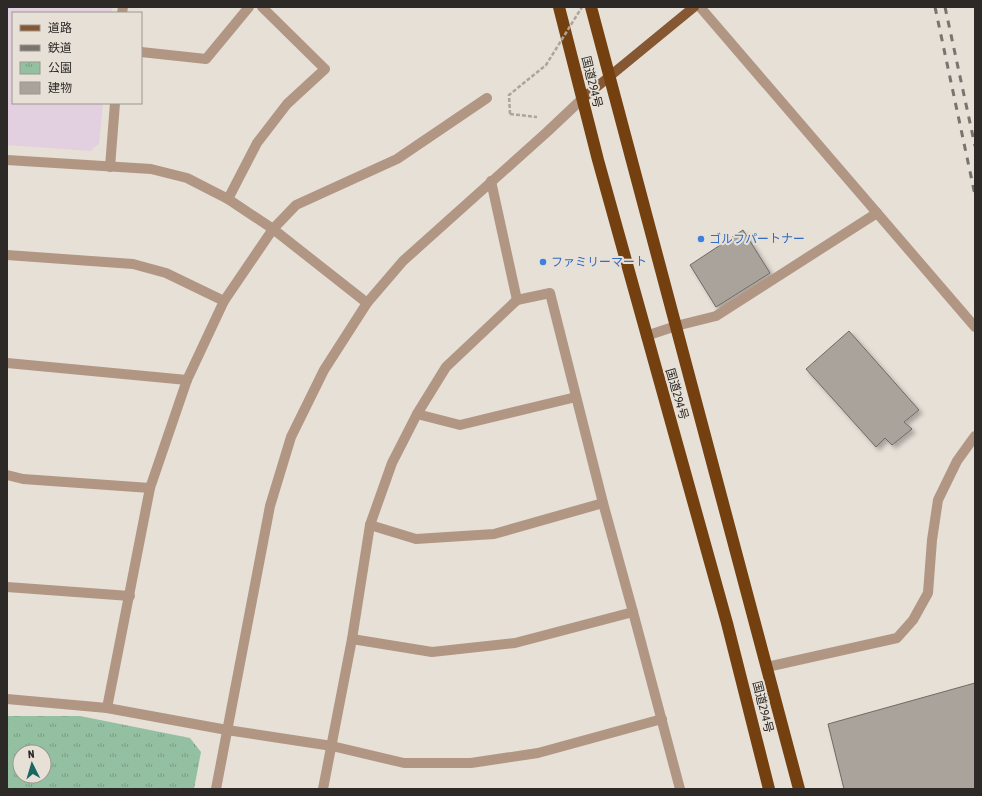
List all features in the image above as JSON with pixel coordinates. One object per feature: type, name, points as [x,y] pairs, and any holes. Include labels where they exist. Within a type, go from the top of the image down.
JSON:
[{"type":"highway","name":"国道294号","points":[[558,7],[646,336],[727,623],[769,789]]},
{"type":"highway","name":"国道294号","points":[[591,7],[799,789]]},
{"type":"main road","points":[[582,99],[694,7]]},
{"type":"street","points":[[142,52],[206,59],[249,7]]},
{"type":"street","points":[[228,198],[257,143],[287,104],[325,69],[262,7]]},
{"type":"street","points":[[700,7],[975,327]]},
{"type":"street","points":[[107,708],[150,488],[187,380],[224,301],[273,229],[296,205],[397,159],[488,98]]},
{"type":"street","points":[[216,789],[270,506],[291,437],[324,370],[368,302],[402,261],[582,99]]},
{"type":"street","points":[[110,167],[115,104]]},
{"type":"street","points":[[7,160],[151,169],[187,178],[228,198],[273,229],[368,302]]},
{"type":"street","points":[[492,181],[517,300]]},
{"type":"street","points":[[646,336],[676,326],[716,316],[876,212]]},
{"type":"street","points":[[7,255],[132,264],[166,273],[224,301]]},
{"type":"street","points":[[323,789],[352,638],[370,525],[392,463],[417,414],[446,367],[517,300],[550,293],[602,503],[633,612],[680,789]]},
{"type":"street","points":[[7,363],[187,380]]},
{"type":"street","points":[[417,414],[460,425],[576,397]]},
{"type":"street","points":[[767,667],[897,638],[913,620],[928,593],[932,540],[938,500],[957,461],[975,436]]},
{"type":"street","points":[[7,475],[23,478],[150,488]]},
{"type":"street","points":[[370,525],[416,539],[494,534],[602,503]]},
{"type":"street","points":[[7,587],[130,596]]},
{"type":"street","points":[[352,638],[432,652],[515,643],[633,612]]},
{"type":"street","points":[[7,699],[107,708],[227,730],[332,746],[404,763],[471,763],[538,753],[662,719]]},
{"type":"path","points":[[537,117],[510,114],[509,95],[546,65],[582,7]]},
{"type":"shaded area","points":[[7,7],[112,7],[112,12],[12,12],[12,104],[103,104],[99,144],[90,151],[7,145]]},
{"type":"green space","points":[[7,716],[80,716],[190,738],[201,752],[194,789],[7,789]]},
{"type":"building","points":[[743,230],[770,273],[716,307],[690,265]]},
{"type":"building","points":[[849,331],[919,410],[904,422],[912,429],[892,445],[885,438],[876,447],[806,369]]},
{"type":"building","points":[[975,683],[975,789],[844,789],[828,724]]},
{"type":"railway","points":[[935,7],[975,195]]},
{"type":"railway","points":[[945,7],[975,146]]},
{"type":"place","name":"ゴルフパートナー","points":[[701,239]]},
{"type":"place","name":"ファミリーマート","points":[[543,262]]}]
